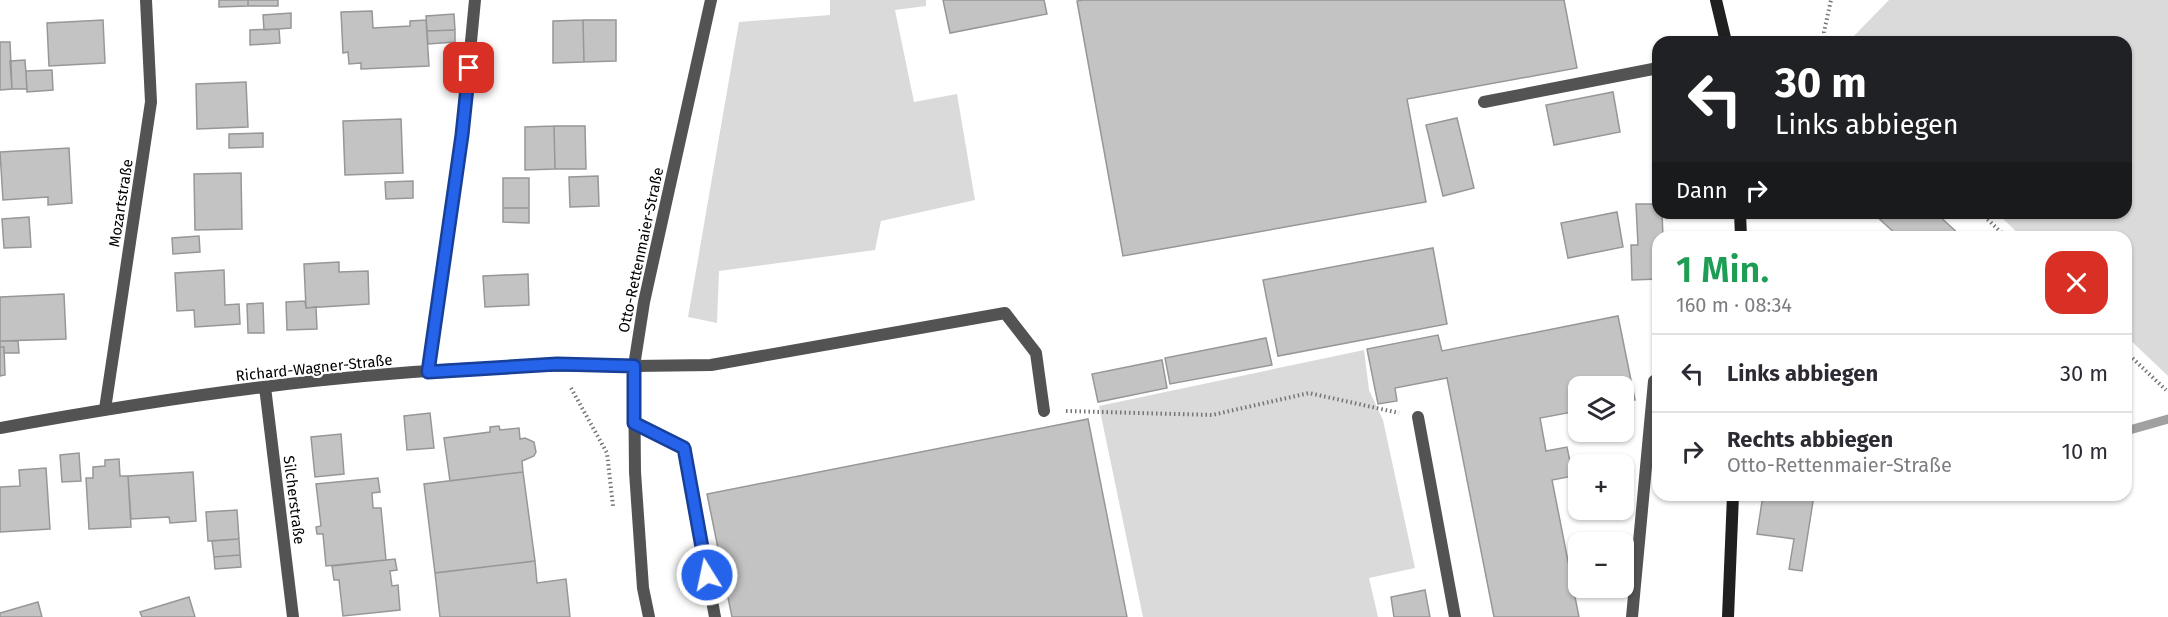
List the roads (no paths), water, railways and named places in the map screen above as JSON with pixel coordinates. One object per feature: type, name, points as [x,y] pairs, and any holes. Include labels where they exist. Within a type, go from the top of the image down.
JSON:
[{"type":"main road","points":[[1716,0],[1725,36]]},
{"type":"main road","points":[[1728,617],[1733,501]]},
{"type":"street","name":"Mozartstraße","points":[[105,409],[152,102],[146,0]]},
{"type":"street","points":[[428,372],[462,135],[475,0]]},
{"type":"street","name":"Otto-Rettenmaier-Straße","points":[[649,617],[642,577],[634,472],[634,366],[644,302],[711,0]]},
{"type":"street","points":[[1484,102],[1652,69]]},
{"type":"street","name":"Richard-Wagner-Straße","points":[[0,428],[105,409],[265,387],[428,372],[557,364],[711,365],[1005,313],[1036,353],[1044,411]]},
{"type":"street","name":"Silcherstraße","points":[[265,387],[293,617]]},
{"type":"street","points":[[1632,617],[1652,402]]},
{"type":"street","points":[[1418,417],[1455,617]]},
{"type":"street","points":[[634,423],[684,448],[715,617]]},
{"type":"waterway","points":[[2132,429],[2168,419]]}]
